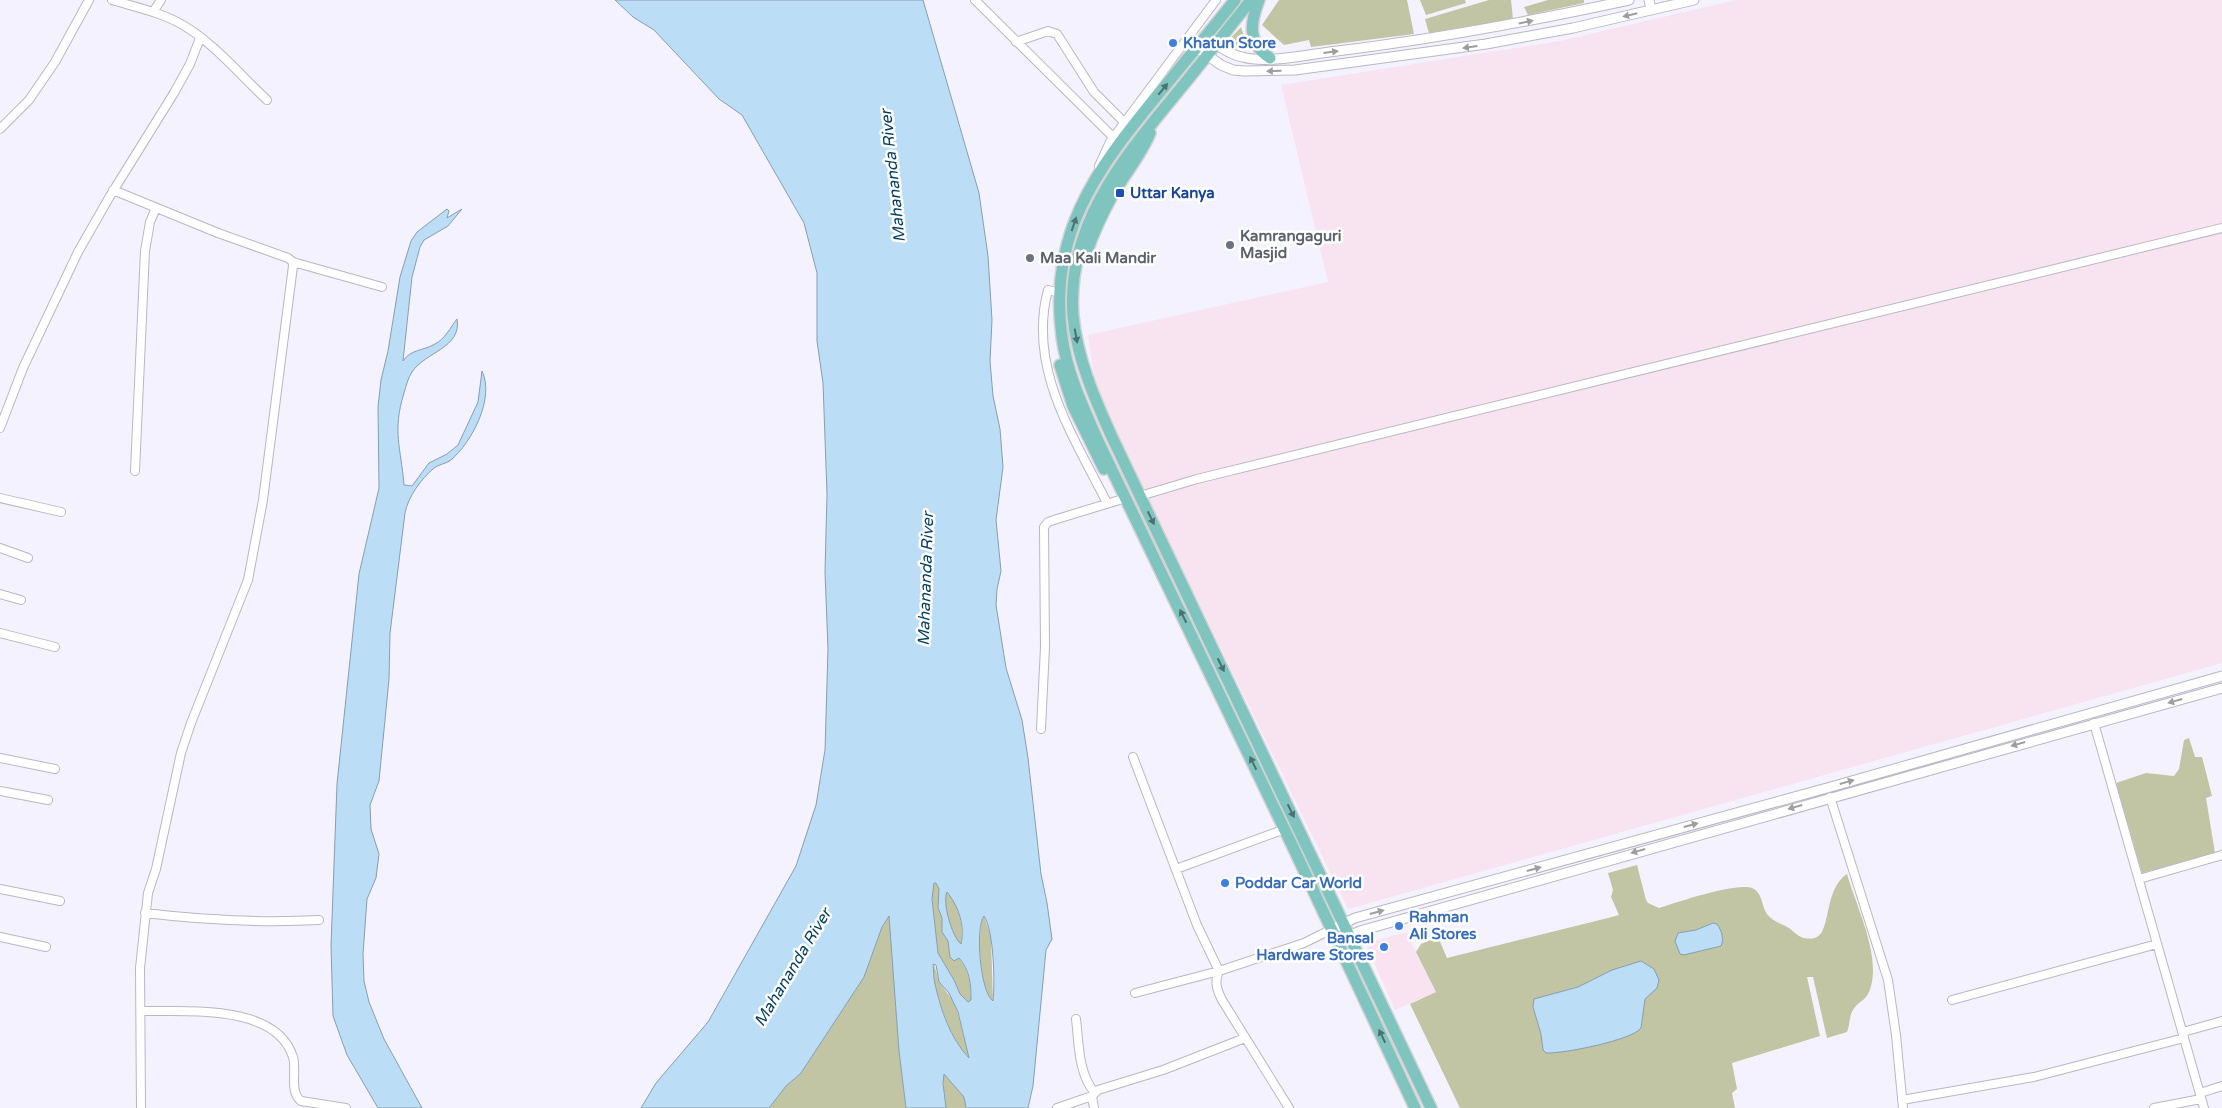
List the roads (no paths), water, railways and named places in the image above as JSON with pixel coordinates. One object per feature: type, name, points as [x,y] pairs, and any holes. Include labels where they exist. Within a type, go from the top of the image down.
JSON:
[{"type":"main road","points":[[1235,0],[1201,43],[1116,140],[1086,193],[1069,239],[1061,292],[1061,324],[1058,341],[1059,360],[1073,406],[1104,470],[1126,498],[1285,829],[1415,1108]]},
{"type":"main road","points":[[1251,0],[1157,118],[1145,146],[1112,197],[1097,226],[1074,287],[1074,324],[1089,386],[1431,1108]]},
{"type":"main road","points":[[1258,0],[1252,16],[1252,35],[1257,46],[1270,58]]},
{"type":"street","points":[[0,129],[29,100],[55,62],[89,0]]},
{"type":"street","points":[[112,0],[153,12],[182,24],[200,38],[267,100]]},
{"type":"street","points":[[153,12],[161,0]]},
{"type":"street","points":[[975,0],[1116,140]]},
{"type":"street","points":[[1016,42],[1048,31],[1057,34],[1094,92],[1128,125],[1189,35],[1216,0]]},
{"type":"street","points":[[1189,35],[1201,43],[1216,44],[1243,58],[1270,58],[1421,41],[1521,23],[1629,0]]},
{"type":"street","points":[[1649,0],[1651,10]]},
{"type":"street","points":[[1201,43],[1207,56],[1233,70],[1295,70],[1486,44],[1694,0]]},
{"type":"street","points":[[0,428],[23,368],[78,252],[113,190],[190,64],[200,38]]},
{"type":"street","points":[[1421,41],[1423,53]]},
{"type":"street","points":[[1294,56],[1295,70]]},
{"type":"street","points":[[113,190],[280,255],[293,262],[382,287]]},
{"type":"street","points":[[135,470],[145,251],[150,222],[156,208]]},
{"type":"street","points":[[1140,496],[1197,479],[2222,228]]},
{"type":"street","points":[[141,1108],[140,968],[145,913],[181,753],[191,723],[248,580],[264,490],[293,262]]},
{"type":"street","points":[[1061,292],[1048,290],[1045,303],[1043,334],[1046,366],[1062,415],[1107,503]]},
{"type":"street","points":[[0,498],[61,512]]},
{"type":"street","points":[[1041,729],[1044,676],[1044,528],[1048,522],[1126,498]]},
{"type":"street","points":[[0,548],[28,558]]},
{"type":"street","points":[[0,594],[21,600]]},
{"type":"street","points":[[0,633],[55,648]]},
{"type":"street","points":[[1135,993],[1219,971],[1304,943],[1355,918],[1817,791],[2222,676]]},
{"type":"street","points":[[1338,941],[1360,931],[2222,688]]},
{"type":"street","points":[[2094,723],[2204,1108]]},
{"type":"street","points":[[1133,757],[1197,925],[1219,971],[1216,988],[1229,1013],[1289,1108]]},
{"type":"street","points":[[0,758],[54,769]]},
{"type":"street","points":[[0,791],[48,800]]},
{"type":"street","points":[[1830,797],[1888,980],[1903,1104],[2034,1077],[2183,1035],[2222,1021]]},
{"type":"street","points":[[1176,868],[1285,829]]},
{"type":"street","points":[[2139,879],[2222,856]]},
{"type":"street","points":[[0,889],[60,901]]},
{"type":"street","points":[[145,913],[185,918],[269,922],[319,920]]},
{"type":"street","points":[[0,938],[46,947]]},
{"type":"street","points":[[1952,1000],[2157,944]]},
{"type":"street","points":[[141,1012],[209,1012],[253,1018],[276,1033],[293,1055],[295,1091],[298,1099],[346,1108]]},
{"type":"street","points":[[1076,1019],[1084,1074],[1094,1094],[1094,1108]]},
{"type":"street","points":[[1057,1108],[1245,1038]]},
{"type":"street","points":[[2154,1108],[2200,1096],[2222,1086]]},
{"type":"water","name":"Mahananda River","points":[[615,0],[923,0],[979,193],[988,256],[992,320],[990,361],[993,396],[1000,429],[1003,467],[996,520],[1001,571],[996,605],[1006,668],[1022,720],[1041,874],[1052,939],[1046,950],[1033,1086],[1028,1108],[966,1108],[964,1097],[944,1074],[943,1083],[946,1108],[906,1108],[899,1051],[889,916],[882,927],[864,977],[801,1073],[786,1086],[769,1108],[641,1108],[656,1083],[708,1022],[796,866],[816,805],[825,750],[828,649],[825,572],[827,494],[823,383],[817,341],[817,273],[804,223],[742,115],[719,99],[654,30],[633,17]],"holes":[[[934,883],[936,883],[939,889],[938,908],[942,918],[942,932],[948,941],[950,957],[954,961],[959,958],[966,968],[969,978],[971,1000],[968,1002],[960,994],[938,953],[932,899]],[[947,892],[955,904],[960,917],[962,930],[961,944],[951,927],[946,897]],[[984,916],[992,945],[994,970],[993,1001],[985,986],[982,973],[979,946],[981,923]],[[933,964],[936,965],[939,982],[949,993],[958,1012],[969,1058],[951,1033],[940,1004],[934,979]]]},
{"type":"water","points":[[447,209],[449,211],[447,218],[462,209],[448,226],[424,240],[420,247],[412,277],[403,361],[413,352],[439,342],[457,319],[457,329],[454,337],[448,343],[418,365],[407,382],[400,407],[398,429],[404,485],[412,486],[429,463],[447,454],[458,445],[478,402],[482,371],[486,394],[479,419],[467,442],[451,460],[436,467],[424,477],[412,495],[405,513],[390,633],[389,679],[379,781],[370,805],[371,829],[379,854],[376,878],[367,899],[363,954],[364,981],[369,1002],[384,1039],[422,1108],[378,1108],[347,1055],[333,1016],[331,946],[337,784],[359,574],[379,488],[378,407],[381,380],[388,351],[400,277],[411,241],[417,232]]},
{"type":"water","points":[[1713,923],[1717,924],[1721,932],[1721,946],[1684,955],[1680,954],[1675,941],[1678,933],[1696,930]]},
{"type":"water","points":[[1641,961],[1654,969],[1659,980],[1657,988],[1645,999],[1641,1028],[1625,1037],[1581,1049],[1554,1053],[1546,1053],[1543,1050],[1541,1034],[1533,1007],[1534,999],[1578,987],[1612,970]]},
{"type":"place","name":"Khatun Store","points":[[1173,43]]},
{"type":"place","name":"Uttar Kanya","points":[[1120,193]]},
{"type":"place","name":"Kamrangaguri Masjid","points":[[1230,245]]},
{"type":"place","name":"Maa Kali Mandir","points":[[1030,258]]},
{"type":"place","name":"Poddar Car World","points":[[1225,883]]},
{"type":"place","name":"Rahman Ali Stores","points":[[1399,926]]},
{"type":"place","name":"Bansal Hardware Stores","points":[[1384,947]]}]
